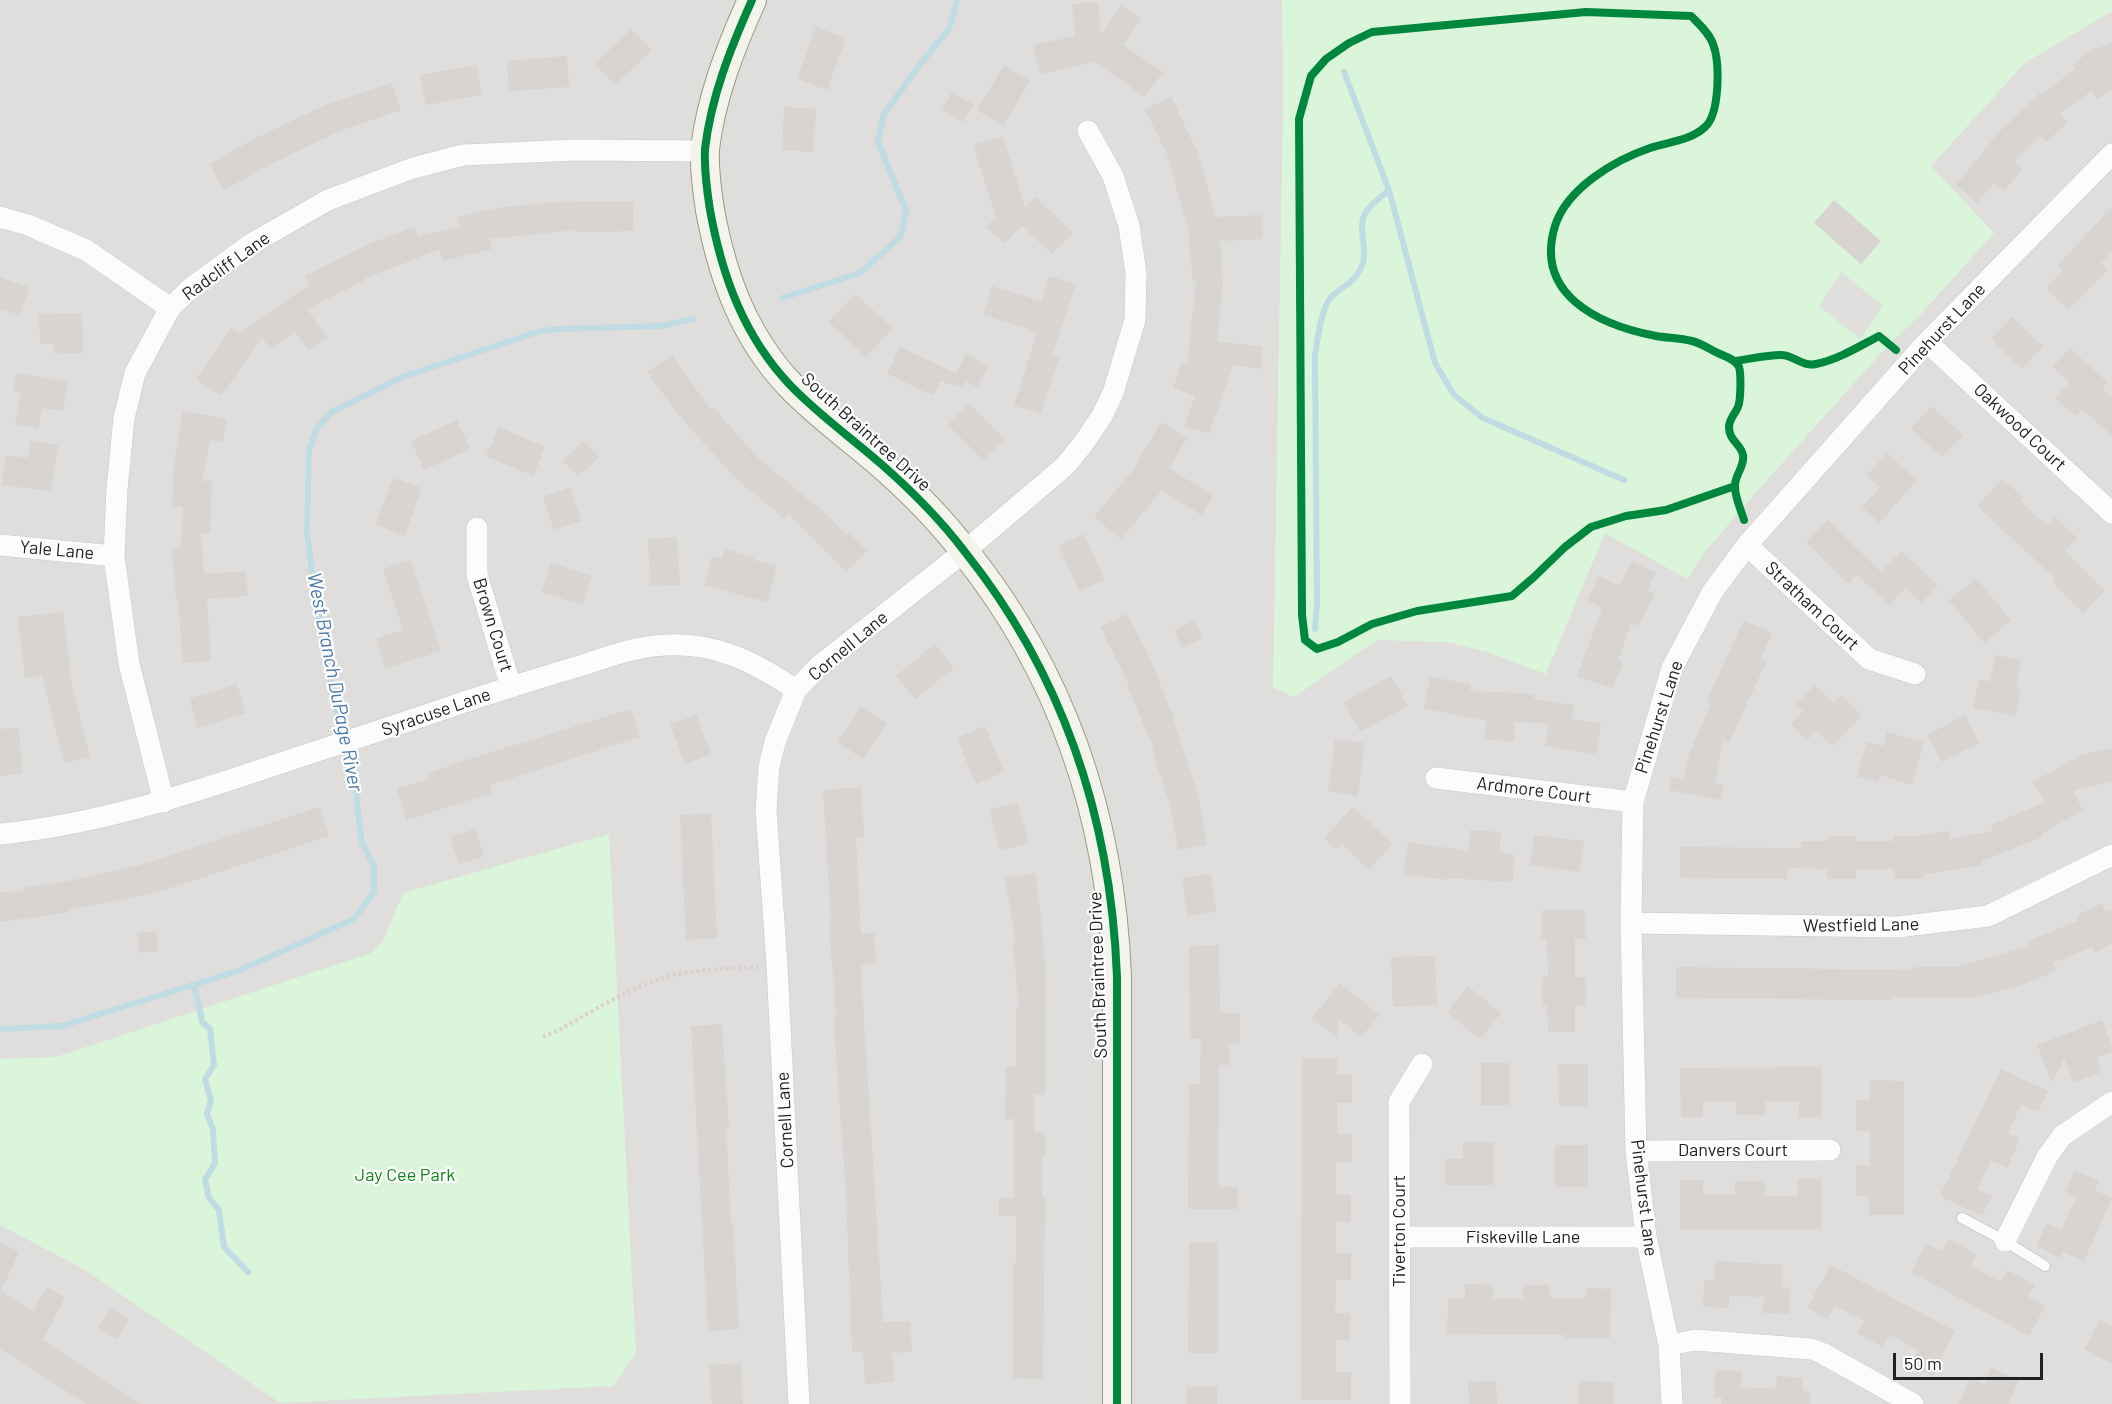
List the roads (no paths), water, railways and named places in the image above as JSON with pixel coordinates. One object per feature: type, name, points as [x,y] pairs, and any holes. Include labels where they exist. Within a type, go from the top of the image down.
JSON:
[{"type":"street","name":"South Braintree Drive","points":[[752,0],[716,90],[705,151],[707,193],[720,257],[730,290],[757,344],[790,385],[810,405],[903,483],[965,551],[1024,638],[1049,686],[1069,732],[1087,785],[1105,860],[1114,920],[1117,977],[1117,1404]]},
{"type":"street","name":"Cornell Lane","points":[[800,1404],[777,965],[766,810],[767,785],[775,742],[796,690],[819,666],[965,551],[1065,466],[1102,416],[1113,393],[1135,320],[1136,273],[1129,226],[1113,176],[1088,131]]},
{"type":"street","name":"Radcliff Lane","points":[[165,802],[129,664],[114,556],[117,489],[124,418],[135,373],[170,308],[191,288],[251,244],[328,200],[413,168],[463,155],[574,150],[705,151]]},
{"type":"street","name":"Pinehurst Lane","points":[[1672,1404],[1669,1346],[1647,1237],[1636,1151],[1630,923],[1633,802],[1672,668],[1713,591],[1746,545],[1927,342],[2112,153]]},
{"type":"street","points":[[0,217],[28,225],[86,250],[170,308]]},
{"type":"street","name":"Oakwood Court","points":[[1927,342],[2112,513]]},
{"type":"street","name":"Brown Court","points":[[477,528],[477,575],[511,687]]},
{"type":"street","name":"Yale Lane","points":[[0,545],[114,556]]},
{"type":"street","name":"Stratham Court","points":[[1746,545],[1869,658],[1915,674]]},
{"type":"street","name":"Syracuse Lane","points":[[0,834],[85,821],[165,802],[511,687],[627,651],[666,645],[709,648],[739,657],[766,669],[796,690]]},
{"type":"street","name":"Ardmore Court","points":[[1436,778],[1633,802]]},
{"type":"street","name":"Westfield Lane","points":[[1630,923],[1898,927],[1988,916],[2112,855]]},
{"type":"street","name":"Tiverton Court","points":[[1400,1404],[1399,1102],[1422,1064]]},
{"type":"street","points":[[2005,1241],[2047,1157],[2062,1136],[2112,1102]]},
{"type":"street","name":"Danvers Court","points":[[1636,1151],[1830,1150]]},
{"type":"street","name":"Fiskeville Lane","points":[[1399,1237],[1647,1237]]},
{"type":"street","points":[[1669,1346],[1695,1340],[1811,1350],[1822,1353],[1913,1404]]},
{"type":"lane","points":[[1962,1218],[2045,1266]]},
{"type":"waterway","name":"West Branch DuPage River","points":[[782,298],[860,273],[901,236],[906,211],[878,142],[883,116],[917,68],[949,29],[957,0]]},
{"type":"waterway","points":[[1344,72],[1389,190],[1435,363],[1454,395],[1483,418],[1624,480]]},
{"type":"waterway","points":[[1315,629],[1317,604],[1315,355],[1318,334],[1329,300],[1355,277],[1363,263],[1362,221],[1364,215],[1370,206],[1389,190]]},
{"type":"waterway","name":"West Branch DuPage River","points":[[0,1029],[62,1026],[238,971],[354,919],[374,892],[374,866],[362,843],[355,769],[337,714],[315,596],[307,532],[309,450],[316,430],[331,412],[405,376],[537,332],[558,329],[661,326],[693,319]]},
{"type":"waterway","points":[[193,985],[202,1022],[210,1029],[214,1065],[205,1079],[211,1101],[207,1114],[213,1129],[215,1163],[205,1180],[209,1198],[219,1210],[224,1247],[248,1272]]},
{"type":"park label","name":"Jay Cee Park","points":[[405,1175]]}]
